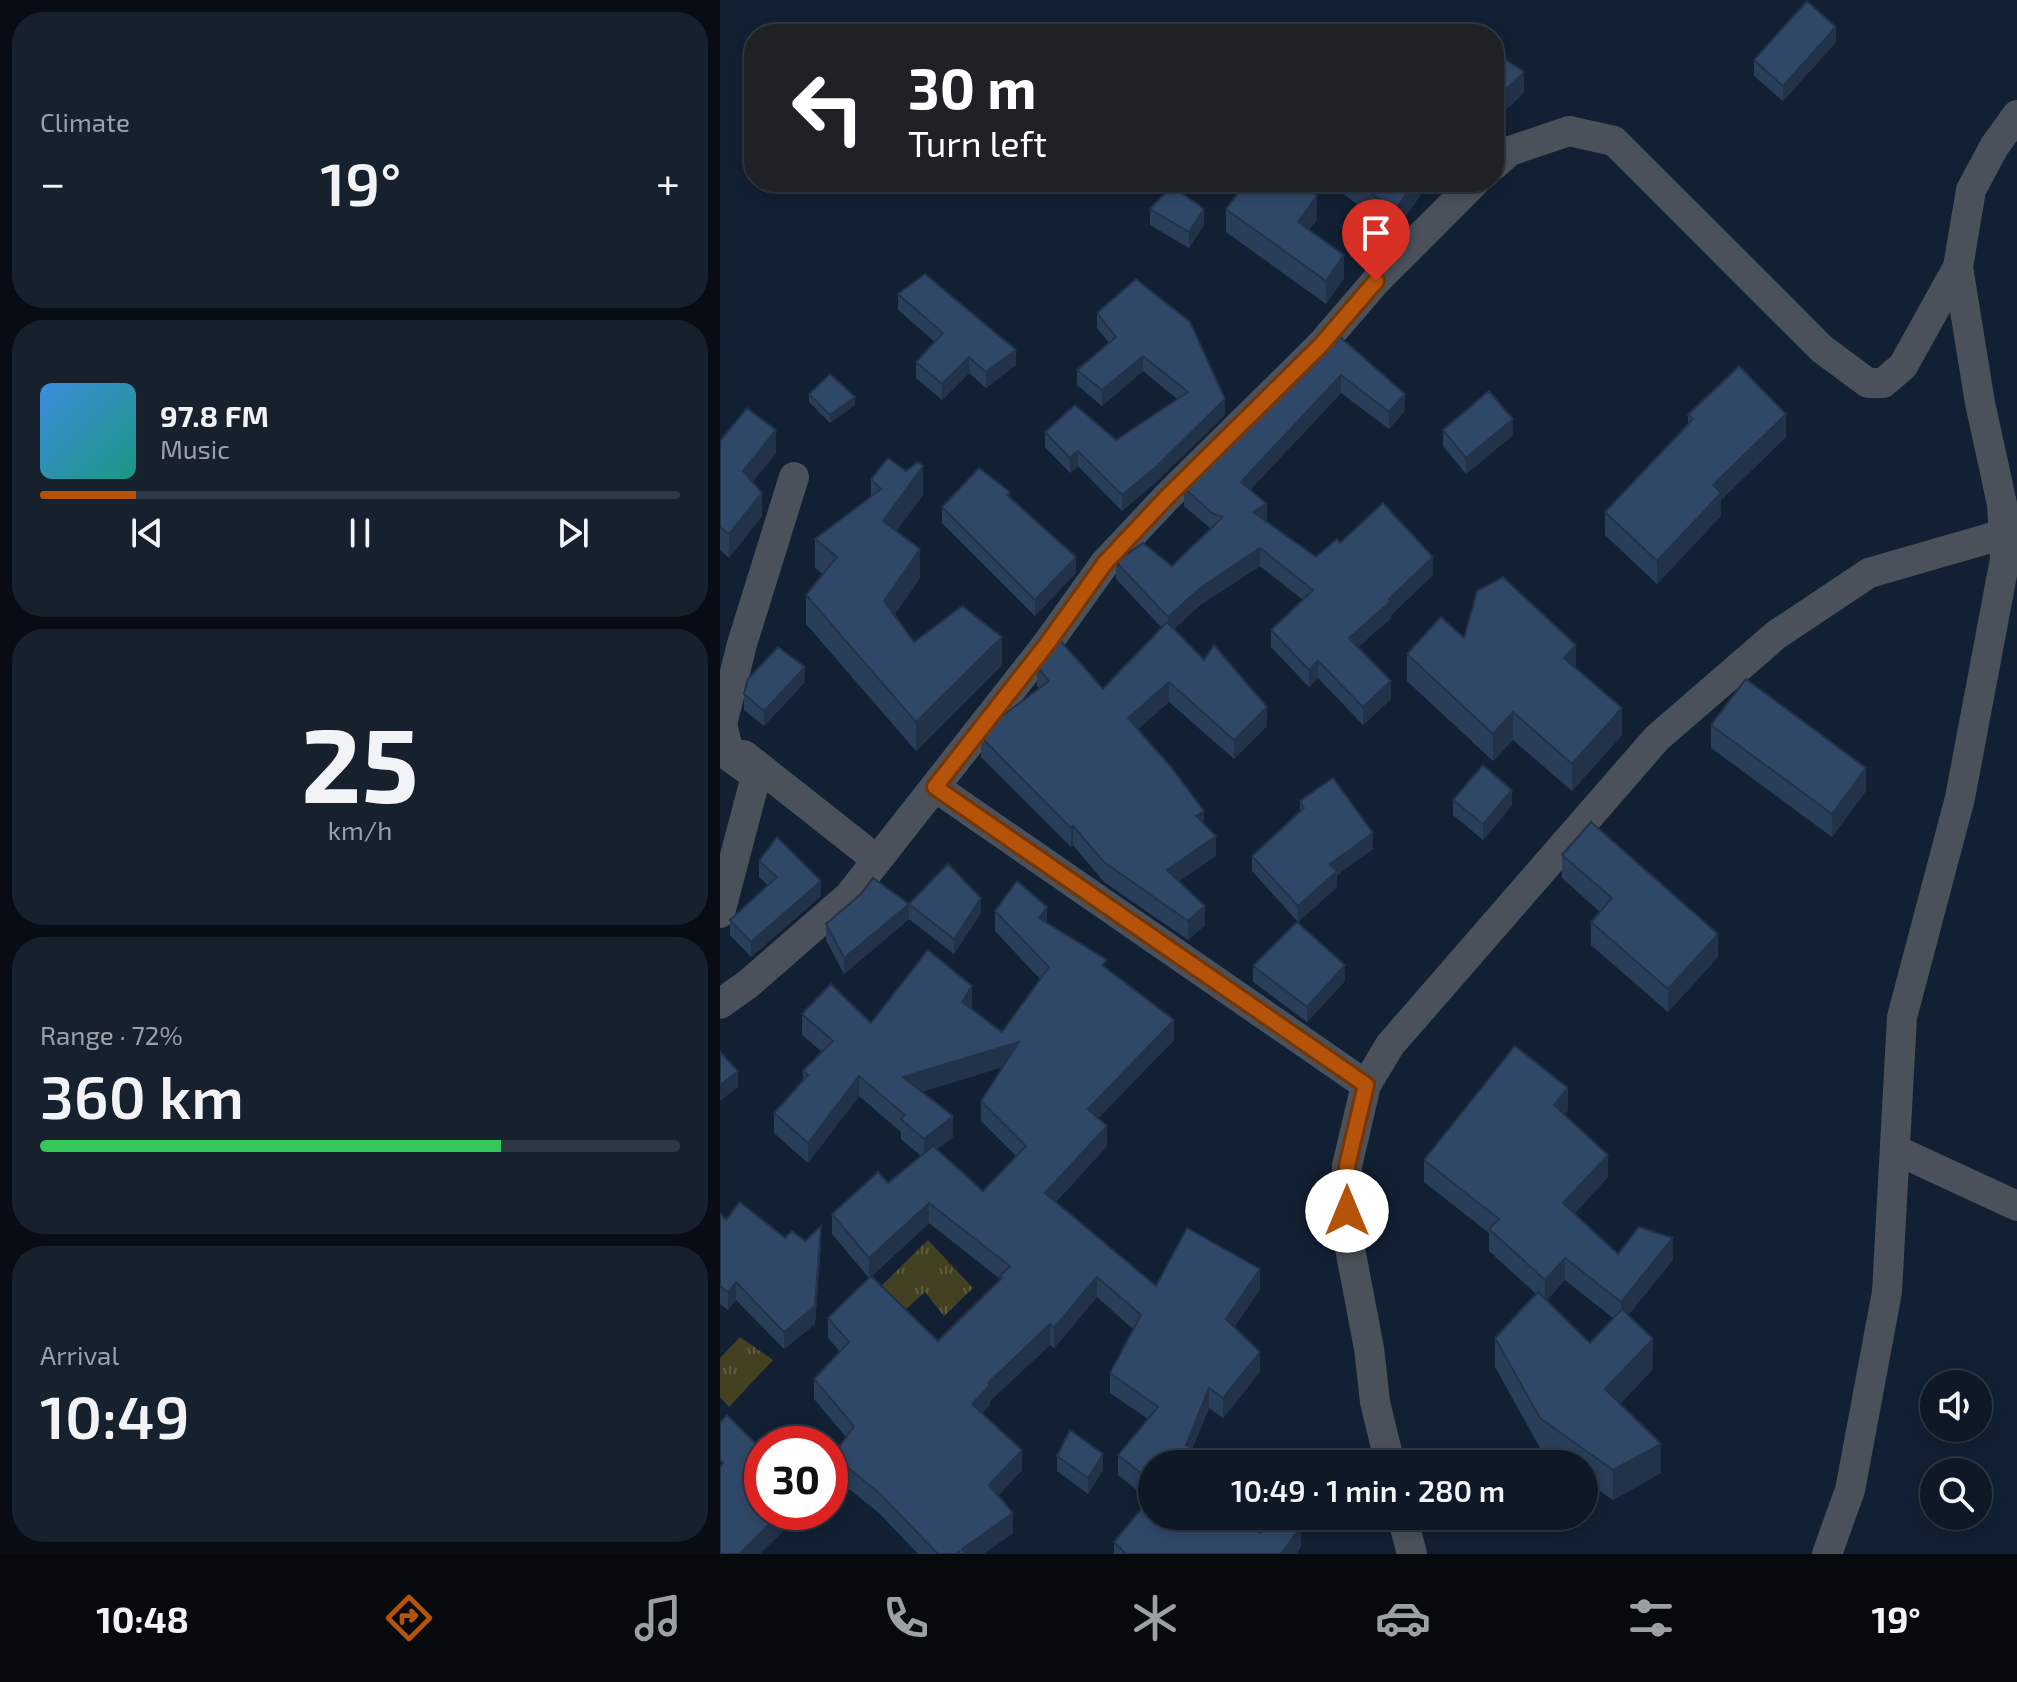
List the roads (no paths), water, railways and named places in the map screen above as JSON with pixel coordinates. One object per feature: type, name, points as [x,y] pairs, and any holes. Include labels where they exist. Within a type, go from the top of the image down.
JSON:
[{"type":"street","points":[[1827,1554],[1850,1490],[1887,1292],[1902,1017],[1960,798],[2009,549],[1980,403],[1958,267],[1971,190],[2005,153],[2017,115]]},
{"type":"street","points":[[1504,156],[1510,151],[1569,131],[1614,141],[1822,349],[1868,383],[1883,383],[1903,366],[1958,267]]},
{"type":"street","points":[[722,995],[748,984],[849,896],[1047,644],[1105,563],[1167,497],[1321,345],[1376,281],[1465,192]]},
{"type":"street","points":[[721,905],[756,776],[730,757],[724,725],[742,644],[794,477]]},
{"type":"street","points":[[1387,1450],[1375,1402],[1369,1348],[1347,1233],[1347,1166],[1366,1085],[1390,1045],[1657,738],[1776,635],[1869,573],[2009,549]]},
{"type":"street","points":[[724,725],[877,860]]},
{"type":"street","points":[[935,787],[1366,1085]]},
{"type":"street","points":[[1896,1150],[2017,1206]]},
{"type":"street","points":[[1406,1530],[1412,1554]]}]
